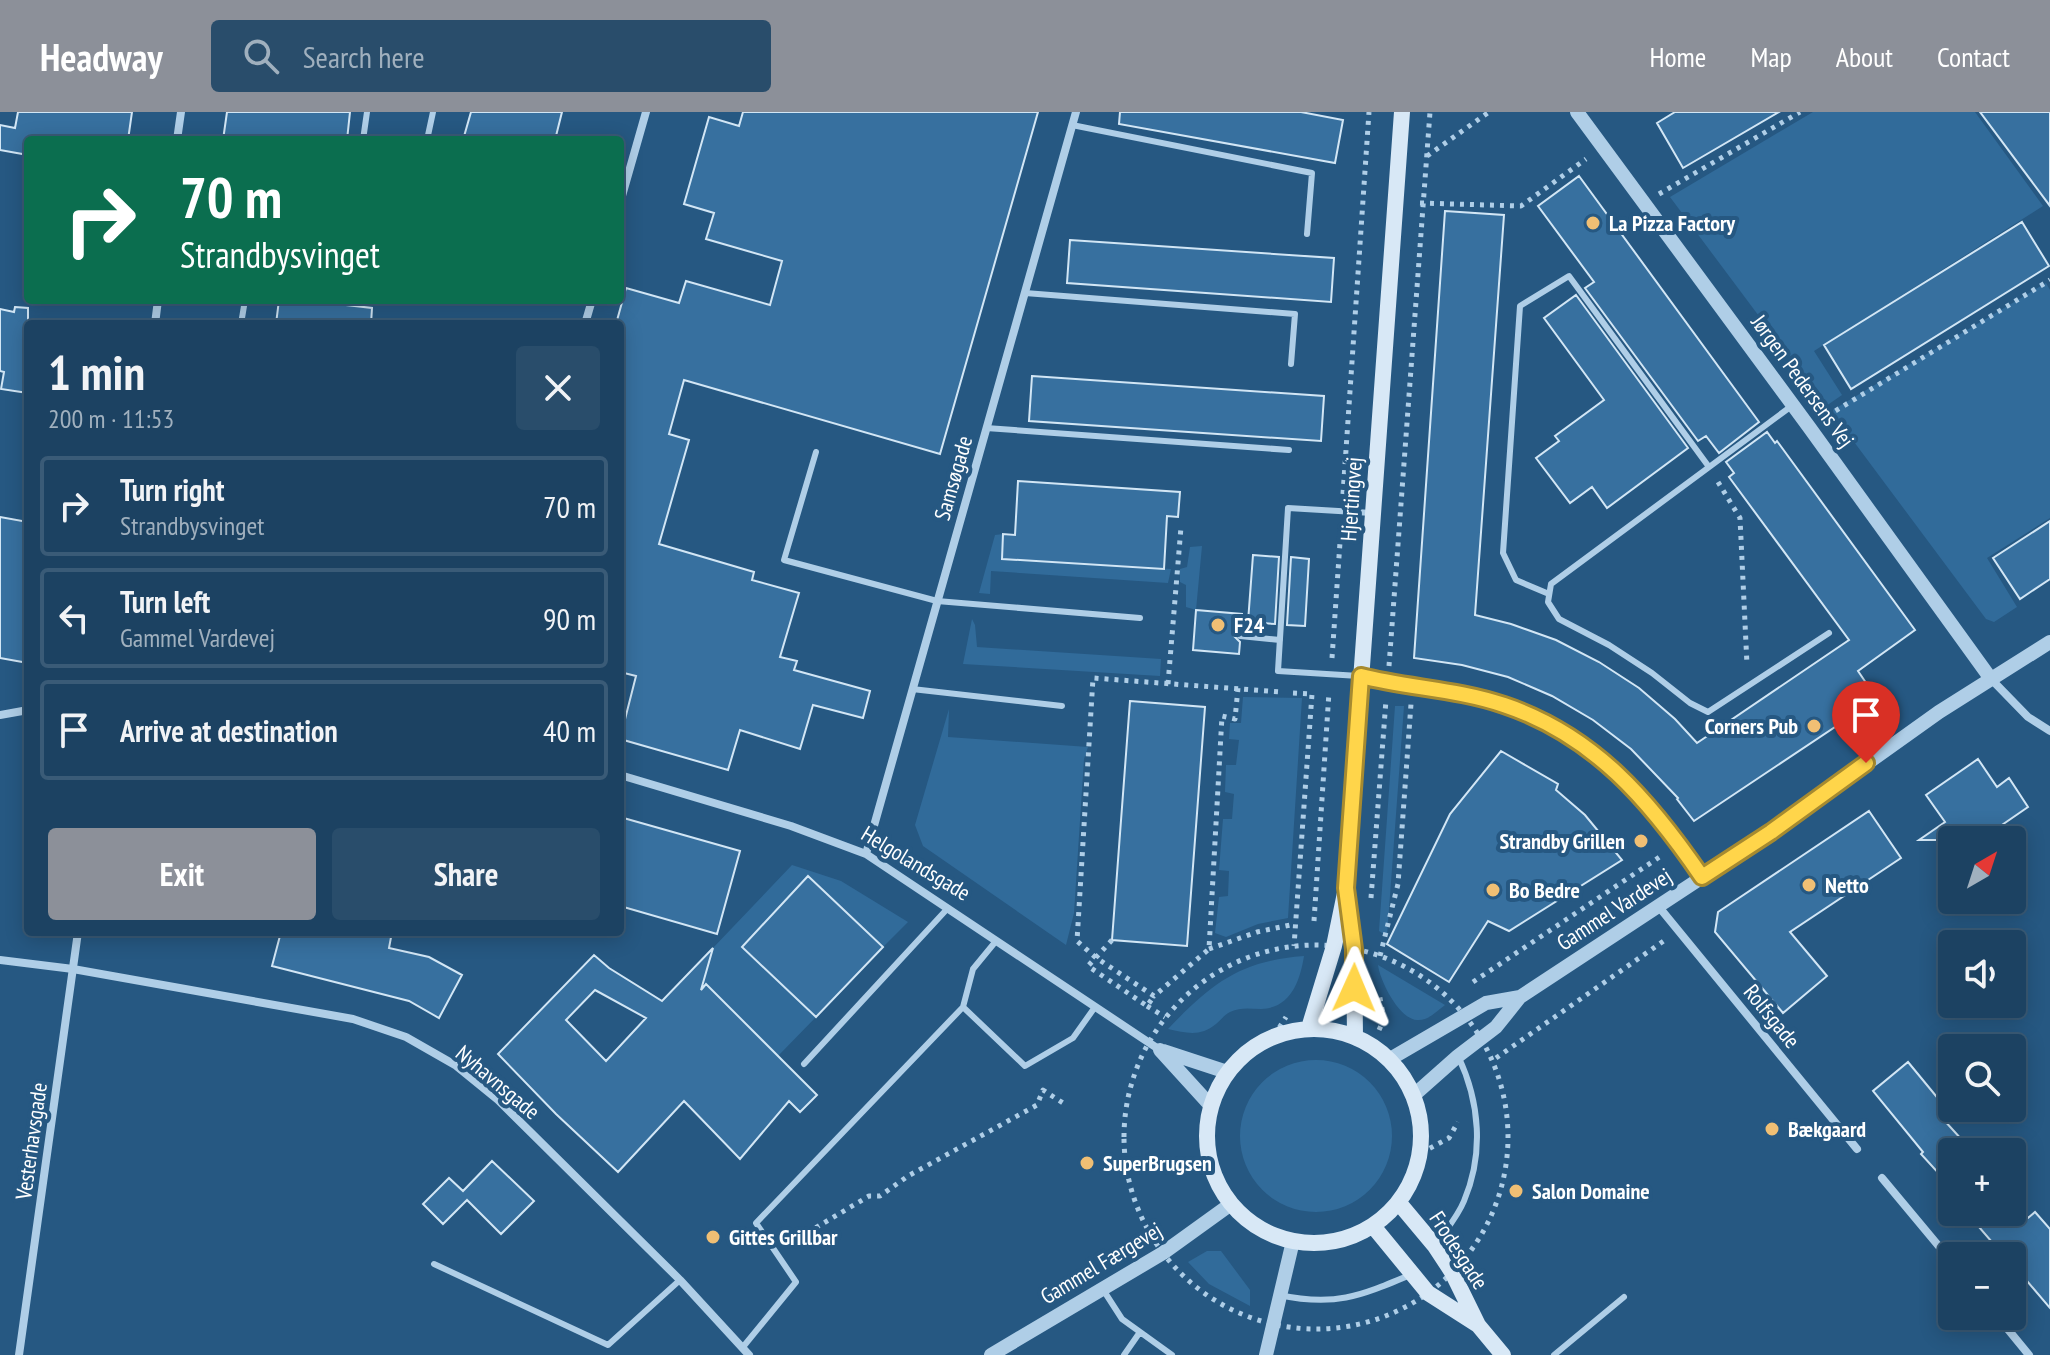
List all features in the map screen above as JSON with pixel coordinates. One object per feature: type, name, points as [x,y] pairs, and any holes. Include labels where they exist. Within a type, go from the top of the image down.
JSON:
[{"type":"main road","name":"Hjertingvej","points":[[1309,1028],[1334,946],[1346,888],[1402,112]]},
{"type":"main road","name":"Hjertingvej","points":[[1346,888],[1361,950],[1355,1036]]},
{"type":"main road","points":[[1309,1028],[1355,1036],[1390,1059],[1414,1095],[1421,1123],[1421,1153],[1416,1171],[1399,1203],[1373,1226],[1347,1238],[1320,1243],[1293,1241],[1269,1234],[1248,1221],[1231,1204],[1217,1182],[1209,1157],[1206,1132],[1211,1106],[1227,1072],[1241,1057],[1274,1036],[1309,1028]]},
{"type":"main road","name":"Frodesgade","points":[[1399,1203],[1435,1246],[1452,1272],[1478,1325],[1503,1355]]},
{"type":"main road","name":"Frodesgade","points":[[1373,1226],[1428,1293],[1478,1325]]},
{"type":"street","points":[[178,136],[181,112]]},
{"type":"street","points":[[624,189],[646,112]]},
{"type":"street","name":"Samsøgade","points":[[866,854],[1076,112]]},
{"type":"street","name":"Jørgen Pedersens Vej","points":[[1577,112],[1991,679]]},
{"type":"street","name":"Gammel Vardevej","points":[[1414,1095],[1496,1027],[1520,997],[1771,832],[1939,712],[2050,642]]},
{"type":"street","points":[[1361,676],[1387,683],[1455,692],[1505,705],[1565,733],[1607,763],[1631,785],[1702,877]]},
{"type":"street","points":[[1991,679],[2028,717],[2050,731]]},
{"type":"street","points":[[0,715],[24,711]]},
{"type":"street","name":"Helgolandsgade","points":[[624,776],[791,826],[866,854],[1154,1046],[1211,1106]]},
{"type":"street","name":"Rolfsgade","points":[[1659,907],[1857,1149]]},
{"type":"street","name":"Vesterhavsgade","points":[[19,1355],[77,936]]},
{"type":"street","name":"Nyhavnsgade","points":[[0,960],[73,969],[353,1019],[406,1037],[455,1065],[498,1100],[680,1280],[749,1355]]},
{"type":"street","name":"Gammel Vardevej","points":[[1390,1059],[1486,1003],[1520,997]]},
{"type":"street","name":"Helgolandsgade","points":[[1154,1046],[1227,1072]]},
{"type":"street","points":[[1882,1178],[1938,1245]]},
{"type":"street","name":"Gammel Færgevej","points":[[991,1355],[1163,1253],[1231,1204]]},
{"type":"street","points":[[1266,1355],[1293,1241]]},
{"type":"street","points":[[2008,1330],[2029,1355]]},
{"type":"lane","points":[[364,136],[367,112]]},
{"type":"lane","points":[[428,136],[433,112]]},
{"type":"lane","points":[[1072,125],[1312,173],[1307,234]]},
{"type":"lane","points":[[1549,594],[1516,580],[1503,553],[1520,306],[1569,276],[1709,467]]},
{"type":"lane","points":[[1025,293],[1295,314],[1291,364]]},
{"type":"lane","points":[[1793,405],[1551,584],[1548,602],[1559,619],[1609,645],[1690,703],[1708,712],[1829,633]]},
{"type":"lane","points":[[986,428],[1289,450]]},
{"type":"lane","points":[[816,452],[784,560],[937,601],[1140,618]]},
{"type":"lane","points":[[1361,676],[1278,671],[1288,508],[1372,513]]},
{"type":"lane","points":[[1240,636],[1280,640]]},
{"type":"lane","points":[[912,689],[1062,706]]},
{"type":"lane","points":[[804,1064],[949,907]]},
{"type":"lane","points":[[743,1347],[796,1282],[756,1223],[963,1007],[973,969],[996,941]]},
{"type":"lane","points":[[963,1007],[1025,1066],[1073,1038],[1095,1007]]},
{"type":"lane","points":[[1435,1246],[1463,1204],[1473,1176],[1478,1138],[1472,1093],[1458,1056]]},
{"type":"lane","points":[[434,1264],[608,1345],[680,1280]]},
{"type":"lane","points":[[1279,1295],[1325,1301],[1375,1291],[1413,1274]]},
{"type":"lane","points":[[1102,1288],[1122,1319],[1172,1355]]},
{"type":"lane","points":[[1554,1355],[1624,1297]]},
{"type":"lane","points":[[1124,1355],[1140,1332]]},
{"type":"path","points":[[1313,929],[1369,112]]},
{"type":"path","points":[[1371,904],[1430,112]]},
{"type":"path","points":[[1426,156],[1489,112]]},
{"type":"path","points":[[1645,202],[1800,112]]},
{"type":"path","points":[[1396,197],[1423,204],[1521,206],[1604,147]]},
{"type":"path","points":[[1809,427],[2050,280]]},
{"type":"path","points":[[1709,467],[1740,518],[1748,687]]},
{"type":"path","points":[[1168,684],[1181,527]]},
{"type":"path","points":[[1154,996],[1095,957],[1077,941],[1093,678],[1312,694],[1294,946]]},
{"type":"path","points":[[1380,956],[1398,884],[1412,687]]},
{"type":"path","points":[[1209,949],[1222,716],[1235,719],[1238,688]]},
{"type":"path","points":[[1449,999],[1679,844]]},
{"type":"path","points":[[1147,1006],[1154,996],[1209,949],[1246,935],[1295,924]]},
{"type":"path","points":[[1492,1061],[1678,931]]},
{"type":"path","points":[[1112,940],[1088,966],[1165,1017]]},
{"type":"path","points":[[1309,959],[1312,945]]},
{"type":"path","points":[[1312,945],[1361,950],[1380,956],[1416,974],[1449,999],[1480,1039],[1492,1061],[1501,1088],[1507,1144],[1504,1172],[1486,1226],[1452,1272],[1428,1293],[1380,1318],[1354,1325],[1300,1328],[1248,1316],[1212,1298],[1181,1273],[1163,1253],[1136,1204],[1124,1150],[1124,1121],[1136,1067],[1154,1046],[1165,1017],[1185,995],[1235,962],[1264,951],[1312,945]]},
{"type":"path","points":[[1361,950],[1369,964]]},
{"type":"path","points":[[1372,1045],[1384,1019],[1382,999],[1376,988]]},
{"type":"path","points":[[1274,1036],[1291,1011]]},
{"type":"path","points":[[776,1252],[848,1207],[869,1196],[880,1196],[908,1176],[1037,1105],[1043,1090],[1063,1103]]},
{"type":"shaded area","points":[[1813,112],[1975,112],[2043,206],[1814,351],[1842,395],[1826,406],[1670,197]]},
{"type":"shaded area","points":[[2046,283],[2050,290],[2050,518],[1987,558],[2017,607],[1994,622],[1986,619],[1831,411]]},
{"type":"shaded area","points":[[1003,534],[1002,559],[1171,569],[1168,583],[991,571],[990,594],[979,593],[995,535]]},
{"type":"shaded area","points":[[1202,546],[1196,610],[1186,607],[1186,585],[1180,582],[1180,569],[1187,567],[1190,547]]},
{"type":"shaded area","points":[[972,619],[977,647],[1161,659],[1160,676],[963,664]]},
{"type":"shaded area","points":[[1243,697],[1302,698],[1288,918],[1258,924],[1226,937],[1215,933],[1219,897],[1228,896],[1229,871],[1219,870],[1223,819],[1232,819],[1234,794],[1225,792],[1226,765],[1236,765],[1239,740],[1229,739],[1230,723],[1241,723]]},
{"type":"shaded area","points":[[1395,706],[1404,706],[1387,936],[1379,931]]},
{"type":"shaded area","points":[[949,709],[948,737],[1088,747],[1084,759],[1074,913],[1066,945],[923,846],[915,825]]},
{"type":"shaded area","points":[[792,865],[841,881],[908,922],[883,947],[808,877],[742,947],[816,1017],[778,1056],[691,971]]},
{"type":"shaded area","points":[[1304,956],[1297,983],[1280,1004],[1261,1009],[1234,1010],[1210,1028],[1199,1032],[1168,1029],[1228,977],[1262,963]]},
{"type":"shaded area","points":[[1378,965],[1445,1005],[1425,1019],[1410,1018],[1392,998]]},
{"type":"shaded area","points":[[1316,1060],[1345,1065],[1370,1082],[1387,1107],[1392,1136],[1387,1165],[1370,1190],[1345,1207],[1316,1212],[1287,1207],[1262,1190],[1245,1165],[1240,1136],[1245,1107],[1262,1082],[1287,1065]]},
{"type":"shaded area","points":[[1207,1251],[1221,1251],[1250,1290],[1250,1306],[1209,1284],[1188,1262]]},
{"type":"building","points":[[18,112],[132,112],[129,136],[24,136],[24,154],[0,150],[0,125],[15,128]]},
{"type":"building","points":[[227,112],[350,112],[347,136],[224,136]]},
{"type":"building","points":[[471,112],[562,112],[556,136],[464,136]]},
{"type":"building","points":[[743,112],[1038,112],[940,454],[684,380],[669,434],[689,440],[659,544],[754,572],[752,580],[799,593],[780,657],[797,661],[794,670],[870,691],[863,718],[813,705],[800,749],[740,730],[728,770],[624,740],[624,723],[636,676],[624,673],[624,320],[617,320],[626,288],[679,303],[686,281],[770,305],[782,261],[706,239],[714,213],[684,204],[709,117],[739,126]]},
{"type":"building","points":[[1120,112],[1301,112],[1343,120],[1335,163],[1119,124]]},
{"type":"building","points":[[1675,112],[1779,112],[1683,168],[1657,123]]},
{"type":"building","points":[[1980,112],[2050,112],[2050,206]]},
{"type":"building","points":[[1579,176],[1759,422],[1719,453],[1706,436],[1698,441],[1585,288],[1594,282],[1538,206]]},
{"type":"building","points":[[1445,211],[1504,215],[1475,615],[1556,640],[1599,662],[1639,688],[1697,743],[1849,640],[1729,477],[1734,473],[1726,462],[1767,432],[1775,443],[1777,441],[1915,630],[1858,671],[1877,699],[1694,821],[1678,798],[1631,749],[1593,720],[1552,696],[1508,677],[1462,665],[1414,658]]},
{"type":"building","points":[[2022,222],[2049,266],[1851,389],[1824,345]]},
{"type":"building","points":[[1070,240],[1334,258],[1331,302],[1067,283]]},
{"type":"building","points":[[1576,295],[1688,448],[1607,508],[1592,487],[1570,503],[1536,458],[1559,441],[1555,436],[1604,400],[1544,318]]},
{"type":"building","points":[[278,304],[337,304],[372,308],[371,320],[276,320]]},
{"type":"building","points":[[15,307],[28,308],[28,320],[24,320],[24,392],[1,389],[4,372],[0,371],[0,309],[14,312]]},
{"type":"building","points":[[1032,376],[1324,396],[1321,441],[1029,421]]},
{"type":"building","points":[[1018,481],[1180,492],[1178,517],[1167,516],[1164,569],[1002,559],[1003,534],[1015,535]]},
{"type":"building","points":[[0,517],[24,521],[24,662],[0,658]]},
{"type":"building","points":[[2050,521],[2050,579],[2020,599],[1993,558]]},
{"type":"building","points":[[1253,555],[1279,557],[1275,624],[1248,622]]},
{"type":"building","points":[[1291,557],[1309,559],[1305,626],[1287,625]]},
{"type":"building","name":"F24","points":[[1196,610],[1242,614],[1241,630],[1234,636],[1240,642],[1239,654],[1193,650]]},
{"type":"building","points":[[1130,701],[1205,707],[1187,946],[1112,940]]},
{"type":"building","name":"Bo Bedre","points":[[1501,751],[1558,784],[1556,790],[1585,815],[1622,860],[1509,931],[1488,921],[1449,982],[1387,944],[1450,814]]},
{"type":"building","points":[[1978,759],[1997,787],[2009,778],[2028,807],[2000,826],[1939,826],[1945,822],[1926,795]]},
{"type":"building","name":"Netto","points":[[1869,811],[1901,858],[1790,932],[1827,976],[1783,1013],[1715,932],[1718,912]]},
{"type":"building","points":[[624,818],[740,851],[717,934],[624,907]]},
{"type":"building","points":[[1938,827],[1938,840],[1919,840]]},
{"type":"building","points":[[808,876],[883,947],[816,1017],[742,947]]},
{"type":"building","points":[[280,936],[391,936],[389,948],[429,957],[462,975],[439,1018],[409,1001],[272,966]]},
{"type":"building","points":[[713,948],[701,990],[706,984],[817,1095],[800,1112],[789,1101],[740,1159],[684,1101],[618,1172],[498,1054],[594,955],[662,1001]],"holes":[[[595,990],[646,1018],[606,1061],[566,1020]]]},
{"type":"building","points":[[1908,1062],[1938,1098],[1938,1122],[1946,1122],[1960,1138],[1938,1138],[1938,1173],[1921,1154],[1923,1152],[1873,1091]]},
{"type":"building","points":[[492,1161],[534,1201],[501,1234],[467,1200],[443,1224],[423,1204],[449,1178],[463,1191]]},
{"type":"building","points":[[2035,1212],[2050,1229],[2050,1308],[2026,1282],[2026,1242],[1992,1242],[1978,1226],[2026,1226],[2026,1216],[2028,1218]]},
{"type":"place","name":"La Pizza Factory","points":[[1593,223]]},
{"type":"place","name":"F24","points":[[1218,625]]},
{"type":"place","name":"Corners Pub","points":[[1814,726]]},
{"type":"place","name":"Strandby Grillen","points":[[1641,841]]},
{"type":"place","name":"Netto","points":[[1809,885]]},
{"type":"place","name":"Bo Bedre","points":[[1493,890]]},
{"type":"place","name":"Bækgaard","points":[[1772,1129]]},
{"type":"place","name":"SuperBrugsen","points":[[1087,1163]]},
{"type":"place","name":"Salon Domaine","points":[[1516,1191]]},
{"type":"place","name":"Gittes Grillbar","points":[[713,1237]]},
{"type":"route","points":[[1354,988],[1354,949],[1346,888],[1361,676],[1387,683],[1455,692],[1505,705],[1565,733],[1607,763],[1631,785],[1702,877],[1771,832],[1866,763]]}]
